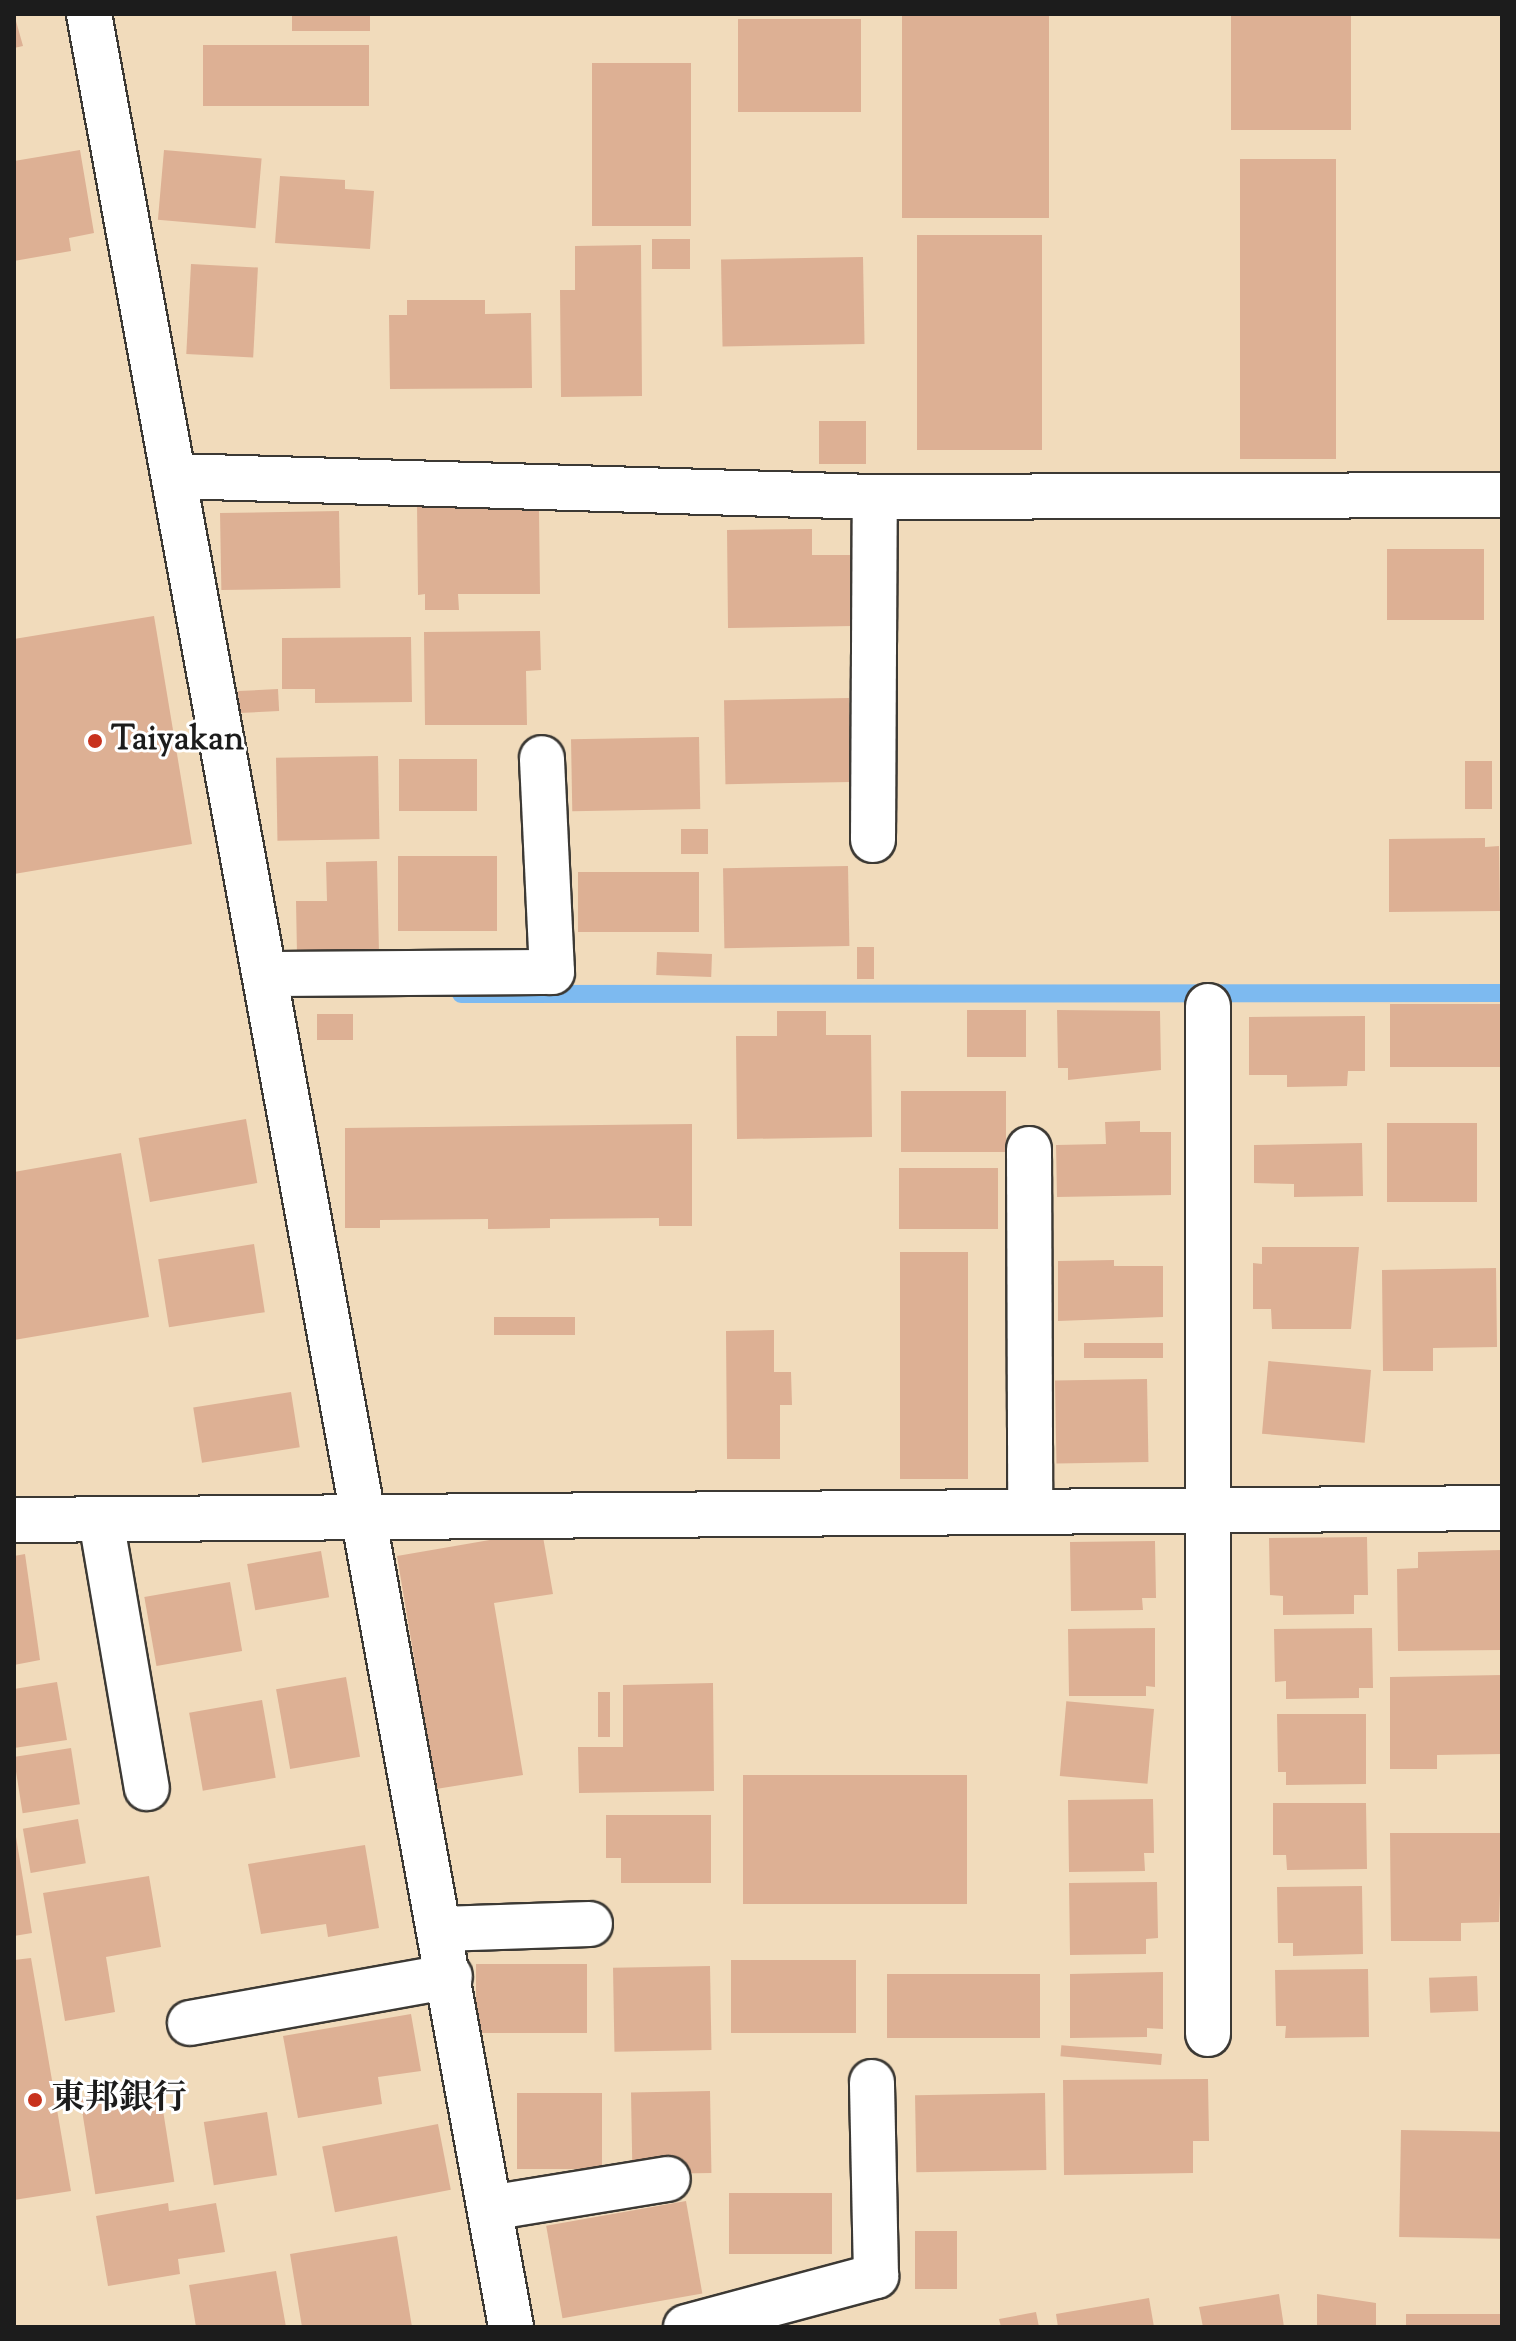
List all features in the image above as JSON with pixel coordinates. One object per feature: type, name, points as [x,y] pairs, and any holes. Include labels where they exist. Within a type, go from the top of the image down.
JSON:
[{"type":"street","points":[[89,14],[450,1976],[511,2327]]},
{"type":"street","points":[[174,476],[875,497],[1502,495]]},
{"type":"street","points":[[873,840],[875,497]]},
{"type":"street","points":[[265,974],[552,972],[542,758]]},
{"type":"street","points":[[1208,1006],[1208,2034]]},
{"type":"street","points":[[1029,1149],[1030,1512]]},
{"type":"street","points":[[14,1520],[1502,1508]]},
{"type":"street","points":[[101,1520],[147,1788]]},
{"type":"street","points":[[441,1929],[590,1924]]},
{"type":"street","points":[[190,2023],[450,1976]]},
{"type":"street","points":[[686,2327],[876,2276],[872,2082]]},
{"type":"street","points":[[490,2208],[668,2179]]},
{"type":"building","points":[[14,14],[23,46],[14,48]]},
{"type":"building","points":[[292,14],[370,14],[370,31],[292,31]]},
{"type":"building","points":[[902,14],[1049,14],[1049,218],[902,218]]},
{"type":"building","points":[[1231,14],[1351,14],[1351,130],[1231,130]]},
{"type":"building","points":[[738,19],[861,19],[861,112],[738,112]]},
{"type":"building","points":[[203,45],[369,45],[369,106],[203,106]]},
{"type":"building","points":[[592,63],[691,63],[691,226],[592,226]]},
{"type":"building","points":[[80,150],[94,233],[69,238],[71,251],[14,261],[14,161]]},
{"type":"building","points":[[164,150],[262,159],[256,228],[158,220]]},
{"type":"building","points":[[1240,159],[1336,159],[1336,459],[1240,459]]},
{"type":"building","points":[[280,176],[345,180],[345,189],[374,191],[370,249],[275,243]]},
{"type":"building","points":[[917,235],[1042,235],[1042,450],[917,450]]},
{"type":"building","points":[[652,239],[690,239],[690,269],[652,269]]},
{"type":"building","points":[[641,245],[642,396],[561,397],[560,290],[575,290],[575,246]]},
{"type":"building","points":[[863,257],[865,344],[723,346],[721,259]]},
{"type":"building","points":[[191,264],[258,268],[253,357],[186,354]]},
{"type":"building","points":[[407,300],[485,300],[485,314],[531,313],[532,388],[390,389],[389,315],[407,315]]},
{"type":"building","points":[[819,421],[866,421],[866,464],[819,464]]},
{"type":"building","points":[[503,502],[503,510],[539,510],[540,594],[458,594],[459,610],[425,610],[425,594],[418,595],[417,503]]},
{"type":"building","points":[[339,511],[340,588],[221,590],[220,513]]},
{"type":"building","points":[[812,529],[812,555],[852,555],[852,626],[728,628],[727,530]]},
{"type":"building","points":[[1387,549],[1484,549],[1484,620],[1387,620]]},
{"type":"building","name":"Taiyakan","points":[[154,616],[192,844],[14,874],[14,639]]},
{"type":"building","points":[[540,631],[541,670],[526,671],[527,725],[425,725],[424,632]]},
{"type":"building","points":[[411,637],[412,702],[315,703],[315,689],[282,689],[282,638]]},
{"type":"building","points":[[278,689],[279,711],[239,713],[238,691]]},
{"type":"building","points":[[849,698],[850,782],[725,784],[724,700]]},
{"type":"building","points":[[699,737],[700,809],[572,811],[571,739]]},
{"type":"building","points":[[378,756],[379,839],[277,841],[276,758]]},
{"type":"building","points":[[399,759],[477,759],[477,811],[399,811]]},
{"type":"building","points":[[1465,761],[1492,761],[1492,809],[1465,809]]},
{"type":"building","points":[[681,829],[708,829],[708,854],[681,854]]},
{"type":"building","points":[[1485,838],[1485,847],[1499,846],[1500,911],[1389,912],[1389,839]]},
{"type":"building","points":[[398,856],[497,856],[497,931],[398,931]]},
{"type":"building","points":[[377,861],[379,953],[297,954],[296,901],[327,901],[326,862]]},
{"type":"building","points":[[848,866],[849,946],[724,948],[723,868]]},
{"type":"building","points":[[578,872],[699,872],[699,932],[578,932]]},
{"type":"building","points":[[857,947],[874,947],[874,979],[857,979]]},
{"type":"building","points":[[657,952],[712,954],[711,977],[656,975]]},
{"type":"building","points":[[1390,1004],[1502,1004],[1502,1067],[1390,1067]]},
{"type":"building","points":[[967,1010],[1026,1010],[1026,1057],[967,1057]]},
{"type":"building","points":[[1057,1010],[1160,1011],[1161,1070],[1068,1080],[1068,1068],[1058,1068]]},
{"type":"building","points":[[777,1011],[826,1011],[826,1035],[871,1035],[872,1137],[737,1139],[736,1036],[777,1036]]},
{"type":"building","points":[[317,1014],[353,1014],[353,1040],[317,1040]]},
{"type":"building","points":[[1365,1016],[1365,1071],[1348,1071],[1347,1086],[1287,1087],[1287,1075],[1249,1075],[1249,1017]]},
{"type":"building","points":[[901,1091],[1006,1091],[1006,1152],[901,1152]]},
{"type":"building","points":[[246,1119],[257,1183],[150,1202],[139,1138]]},
{"type":"building","points":[[1140,1121],[1140,1132],[1171,1132],[1171,1195],[1057,1197],[1056,1145],[1106,1144],[1105,1122]]},
{"type":"building","points":[[1387,1123],[1477,1123],[1477,1202],[1387,1202]]},
{"type":"building","points":[[692,1124],[692,1226],[659,1226],[659,1218],[550,1219],[550,1228],[488,1229],[488,1219],[380,1220],[380,1228],[345,1228],[345,1128]]},
{"type":"building","points":[[1362,1143],[1363,1196],[1294,1197],[1294,1184],[1254,1183],[1254,1145]]},
{"type":"building","points":[[121,1153],[149,1317],[14,1340],[14,1172]]},
{"type":"building","points":[[899,1168],[998,1168],[998,1229],[899,1229]]},
{"type":"building","points":[[254,1244],[265,1312],[169,1327],[158,1259]]},
{"type":"building","points":[[1262,1247],[1359,1247],[1351,1329],[1272,1329],[1271,1309],[1253,1309],[1253,1263],[1262,1264]]},
{"type":"building","points":[[900,1252],[968,1252],[968,1479],[900,1479]]},
{"type":"building","points":[[1114,1260],[1114,1266],[1163,1266],[1163,1317],[1058,1321],[1058,1261]]},
{"type":"building","points":[[1496,1268],[1497,1347],[1433,1348],[1433,1371],[1383,1371],[1382,1270]]},
{"type":"building","points":[[494,1317],[575,1317],[575,1335],[494,1335]]},
{"type":"building","points":[[774,1330],[774,1372],[791,1372],[792,1405],[780,1405],[780,1459],[727,1459],[726,1331]]},
{"type":"building","points":[[1084,1343],[1163,1343],[1163,1358],[1084,1358]]},
{"type":"building","points":[[1268,1361],[1371,1370],[1365,1443],[1262,1434]]},
{"type":"building","points":[[1147,1379],[1148,1462],[1056,1464],[1055,1381]]},
{"type":"building","points":[[291,1392],[300,1447],[202,1463],[193,1407]]},
{"type":"building","points":[[542,1531],[553,1594],[494,1603],[523,1775],[436,1789],[397,1556]]},
{"type":"building","points":[[1367,1537],[1368,1595],[1354,1595],[1354,1614],[1283,1615],[1283,1596],[1270,1595],[1269,1538]]},
{"type":"building","points":[[1155,1541],[1156,1598],[1142,1598],[1143,1610],[1071,1611],[1070,1542]]},
{"type":"building","points":[[1502,1550],[1502,1650],[1398,1651],[1397,1569],[1418,1568],[1418,1552]]},
{"type":"building","points":[[321,1551],[329,1597],[255,1610],[247,1564]]},
{"type":"building","points":[[25,1554],[40,1660],[14,1665],[14,1556]]},
{"type":"building","points":[[230,1582],[242,1651],[156,1666],[144,1597]]},
{"type":"building","points":[[1155,1628],[1155,1687],[1146,1686],[1146,1696],[1069,1696],[1068,1629]]},
{"type":"building","points":[[1372,1628],[1373,1688],[1359,1688],[1359,1698],[1286,1699],[1286,1681],[1275,1682],[1274,1629]]},
{"type":"building","points":[[1502,1675],[1502,1754],[1437,1755],[1437,1769],[1390,1769],[1390,1677]]},
{"type":"building","points":[[346,1677],[360,1757],[290,1769],[276,1689]]},
{"type":"building","points":[[57,1682],[67,1740],[14,1748],[14,1689]]},
{"type":"building","points":[[713,1683],[714,1791],[579,1793],[578,1747],[623,1747],[623,1685]]},
{"type":"building","points":[[598,1692],[610,1692],[610,1737],[598,1737]]},
{"type":"building","points":[[262,1700],[276,1778],[203,1791],[189,1713]]},
{"type":"building","points":[[1066,1701],[1154,1709],[1147,1784],[1060,1776]]},
{"type":"building","points":[[1277,1714],[1366,1714],[1366,1784],[1286,1785],[1286,1772],[1278,1772]]},
{"type":"building","points":[[71,1748],[80,1804],[23,1813],[14,1757]]},
{"type":"building","points":[[743,1775],[967,1775],[967,1904],[743,1904]]},
{"type":"building","points":[[1153,1799],[1154,1853],[1144,1853],[1145,1871],[1069,1872],[1068,1800]]},
{"type":"building","points":[[1273,1803],[1366,1803],[1367,1869],[1287,1870],[1286,1855],[1273,1855]]},
{"type":"building","points":[[606,1815],[711,1815],[711,1883],[621,1883],[621,1858],[606,1858]]},
{"type":"building","points":[[78,1819],[86,1863],[31,1873],[23,1829]]},
{"type":"building","points":[[1390,1833],[1502,1833],[1499,1922],[1461,1923],[1461,1941],[1391,1941]]},
{"type":"building","points":[[14,1838],[32,1933],[14,1936]]},
{"type":"building","points":[[365,1845],[379,1928],[328,1937],[326,1924],[261,1934],[248,1864]]},
{"type":"building","points":[[149,1876],[161,1947],[106,1957],[115,2012],[65,2021],[43,1893]]},
{"type":"building","points":[[1157,1882],[1158,1938],[1146,1939],[1146,1954],[1070,1955],[1069,1883]]},
{"type":"building","points":[[1362,1886],[1363,1954],[1293,1956],[1293,1943],[1278,1943],[1277,1887]]},
{"type":"building","name":"東邦銀行","points":[[31,1958],[71,2191],[14,2200],[14,1960]]},
{"type":"building","points":[[731,1960],[856,1960],[856,2033],[731,2033]]},
{"type":"building","points":[[476,1964],[587,1964],[587,2033],[476,2033]]},
{"type":"building","points":[[710,1966],[711,2050],[614,2052],[613,1968]]},
{"type":"building","points":[[1368,1969],[1369,2037],[1285,2038],[1286,2026],[1276,2026],[1275,1970]]},
{"type":"building","points":[[1163,1972],[1163,2029],[1147,2028],[1147,2037],[1070,2038],[1070,1974]]},
{"type":"building","points":[[887,1974],[1040,1974],[1040,2038],[887,2038]]},
{"type":"building","points":[[1477,1976],[1478,2011],[1430,2013],[1429,1978]]},
{"type":"building","points":[[411,2014],[421,2071],[378,2077],[382,2104],[298,2118],[283,2036]]},
{"type":"building","points":[[1061,2045],[1162,2054],[1161,2065],[1060,2056]]},
{"type":"building","points":[[1208,2079],[1209,2141],[1193,2141],[1193,2173],[1064,2175],[1063,2080]]},
{"type":"building","points":[[159,2085],[174,2182],[95,2194],[80,2098]]},
{"type":"building","points":[[710,2091],[711,2173],[632,2174],[631,2092]]},
{"type":"building","points":[[517,2093],[602,2093],[602,2169],[517,2169]]},
{"type":"building","points":[[1045,2093],[1046,2170],[916,2172],[915,2095]]},
{"type":"building","points":[[267,2112],[277,2175],[214,2185],[204,2122]]},
{"type":"building","points":[[438,2124],[451,2190],[335,2212],[322,2147]]},
{"type":"building","points":[[1401,2130],[1502,2132],[1500,2239],[1399,2237]]},
{"type":"building","points":[[729,2193],[832,2193],[832,2254],[729,2254]]},
{"type":"building","points":[[686,2201],[702,2294],[562,2318],[546,2226]]},
{"type":"building","points":[[168,2203],[169,2211],[216,2203],[225,2252],[178,2259],[180,2274],[108,2286],[96,2216]]},
{"type":"building","points":[[915,2231],[957,2231],[957,2289],[915,2289]]},
{"type":"building","points":[[397,2236],[412,2327],[302,2327],[290,2254]]},
{"type":"building","points":[[276,2271],[286,2327],[196,2327],[189,2285]]},
{"type":"building","points":[[1279,2294],[1284,2327],[1203,2327],[1199,2307]]},
{"type":"building","points":[[1317,2294],[1376,2303],[1376,2327],[1317,2327]]},
{"type":"building","points":[[1149,2298],[1154,2327],[1058,2327],[1056,2314]]},
{"type":"building","points":[[1036,2312],[1039,2327],[1001,2327],[999,2319]]},
{"type":"building","points":[[1406,2314],[1502,2314],[1502,2327],[1406,2327]]},
{"type":"waterway","points":[[461,994],[1502,993]]},
{"type":"place","name":"Taiyakan","points":[[95,741]]},
{"type":"place","name":"東邦銀行","points":[[35,2100]]}]
